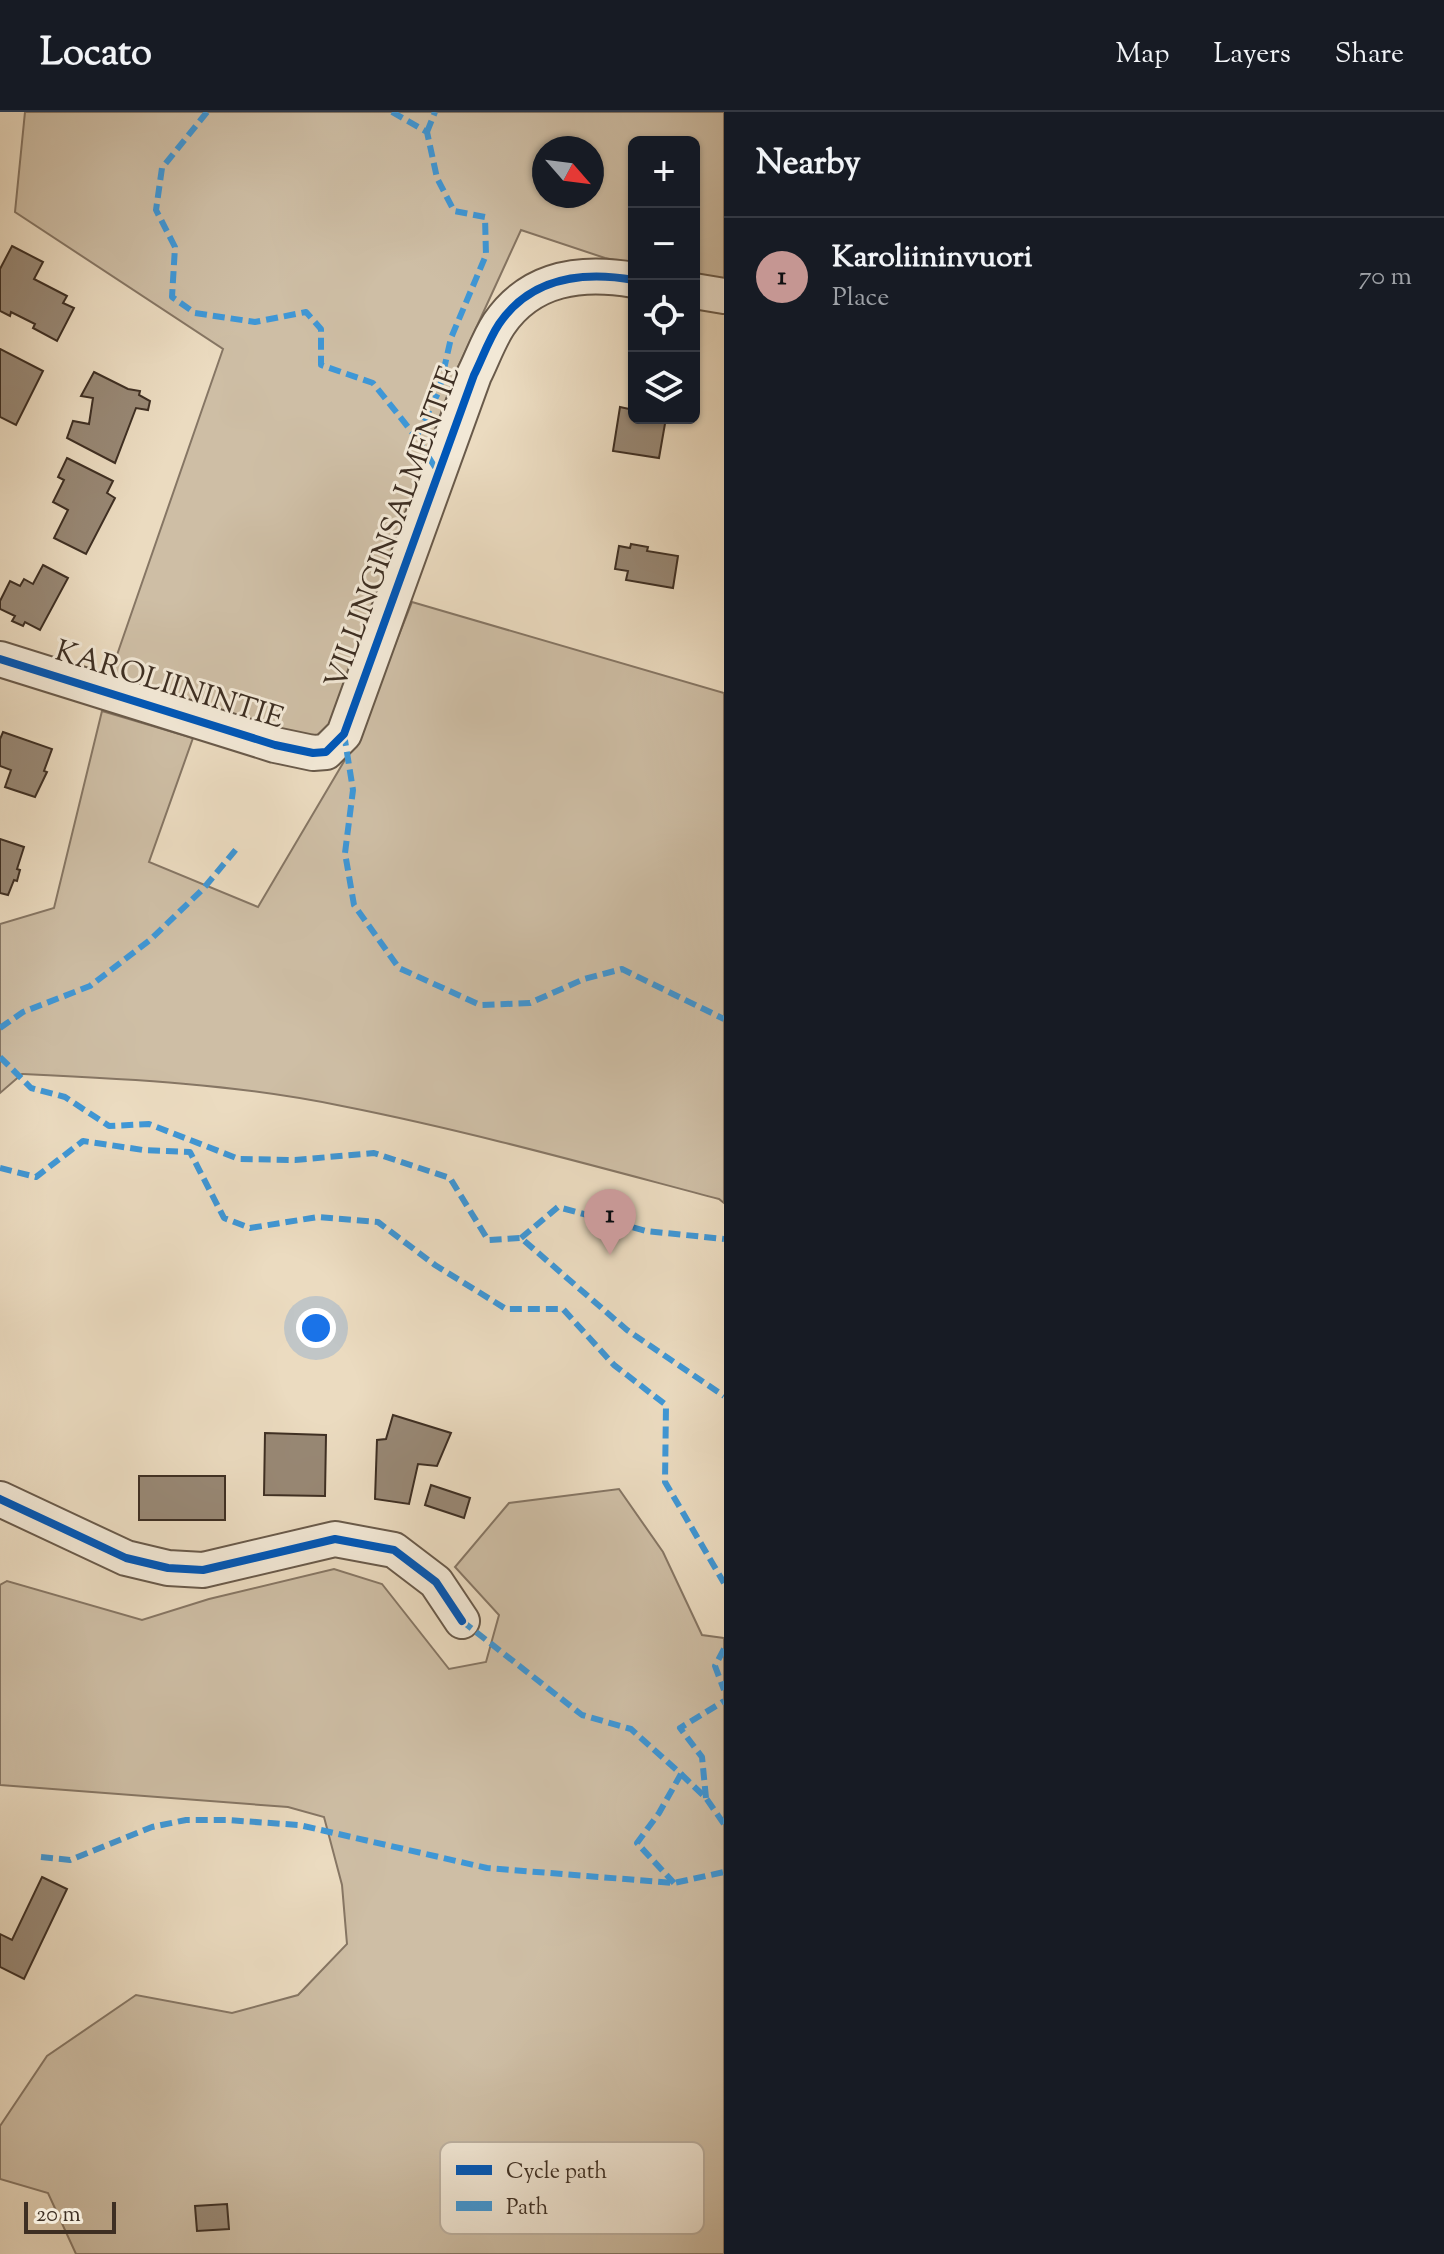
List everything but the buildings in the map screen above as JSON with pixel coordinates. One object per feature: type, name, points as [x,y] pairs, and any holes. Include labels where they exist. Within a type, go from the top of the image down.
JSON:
[{"type":"street","name":"VILLINGINSALMENTIE","points":[[326,752],[344,734],[474,375],[499,323],[527,295],[561,279],[602,275],[628,279]]},
{"type":"street","points":[[700,292],[724,296]]},
{"type":"street","name":"KAROLIININTIE","points":[[0,659],[275,745],[313,753],[326,752]]},
{"type":"street","points":[[0,1499],[126,1558],[168,1568],[203,1570],[335,1539],[394,1550],[436,1582],[462,1621]]},
{"type":"shaded area","points":[[25,112],[724,112],[724,280],[700,275],[700,136],[628,136],[628,263],[521,230],[455,374],[329,726],[312,739],[109,678],[223,349],[15,212]]},
{"type":"shaded area","points":[[412,602],[724,693],[724,1203],[719,1199],[484,1138],[263,1092],[22,1074],[0,1093],[0,924],[54,908],[102,711],[193,738],[149,862],[258,907],[359,736]]},
{"type":"shaded area","points":[[619,1489],[663,1552],[702,1635],[724,1638],[724,2254],[76,2254],[48,2193],[0,2179],[0,2126],[47,2056],[136,1995],[232,2013],[298,1995],[347,1944],[342,1885],[324,1817],[288,1807],[0,1785],[0,1585],[7,1581],[142,1620],[209,1599],[334,1569],[382,1584],[449,1669],[486,1662],[499,1615],[455,1567],[509,1503]]},
{"type":"marked path","points":[[207,112],[162,168],[156,210],[175,247],[172,297],[195,313],[255,322],[306,312],[321,329],[321,365],[373,383],[416,437]]},
{"type":"marked path","points":[[392,112],[427,132],[437,178],[454,211],[485,217],[486,255],[451,338],[439,391],[416,437],[438,472]]},
{"type":"marked path","points":[[427,132],[435,112]]},
{"type":"marked path","points":[[344,734],[353,790],[345,853],[354,905],[399,968],[480,1005],[530,1003],[584,979],[622,969],[724,1019]]},
{"type":"marked path","points":[[0,1028],[23,1012],[90,986],[150,940],[203,889],[238,847]]},
{"type":"marked path","points":[[0,1057],[31,1088],[65,1097],[109,1126],[149,1124],[239,1159],[295,1160],[374,1153],[450,1178],[488,1240],[521,1238],[627,1330],[724,1396]]},
{"type":"marked path","points":[[0,1168],[36,1177],[83,1141],[143,1150],[190,1152],[224,1218],[250,1228],[318,1217],[378,1222],[435,1265],[506,1309],[563,1309],[614,1365],[666,1405],[665,1482],[724,1583]]},
{"type":"marked path","points":[[521,1238],[558,1207],[646,1231],[724,1239]]},
{"type":"marked path","points":[[462,1621],[582,1715],[631,1729],[681,1774],[659,1813],[637,1843],[674,1883]]},
{"type":"marked path","points":[[724,1649],[715,1666],[724,1690]]},
{"type":"marked path","points":[[706,1798],[702,1757],[680,1728],[724,1701]]},
{"type":"marked path","points":[[681,1774],[706,1798],[724,1824]]},
{"type":"marked path","points":[[41,1857],[70,1860],[152,1827],[186,1820],[227,1820],[299,1825],[487,1868],[674,1883],[724,1872]]},
{"type":"cycle path","points":[[0,659],[275,745],[313,753],[326,752],[344,734],[474,375],[499,324],[526,296],[559,281],[595,276],[628,279]]},
{"type":"cycle path","points":[[0,1499],[126,1558],[168,1568],[203,1570],[335,1539],[394,1550],[436,1582],[462,1621]]},
{"type":"place","name":"Karoliininvuori","points":[[610,1255]]}]
